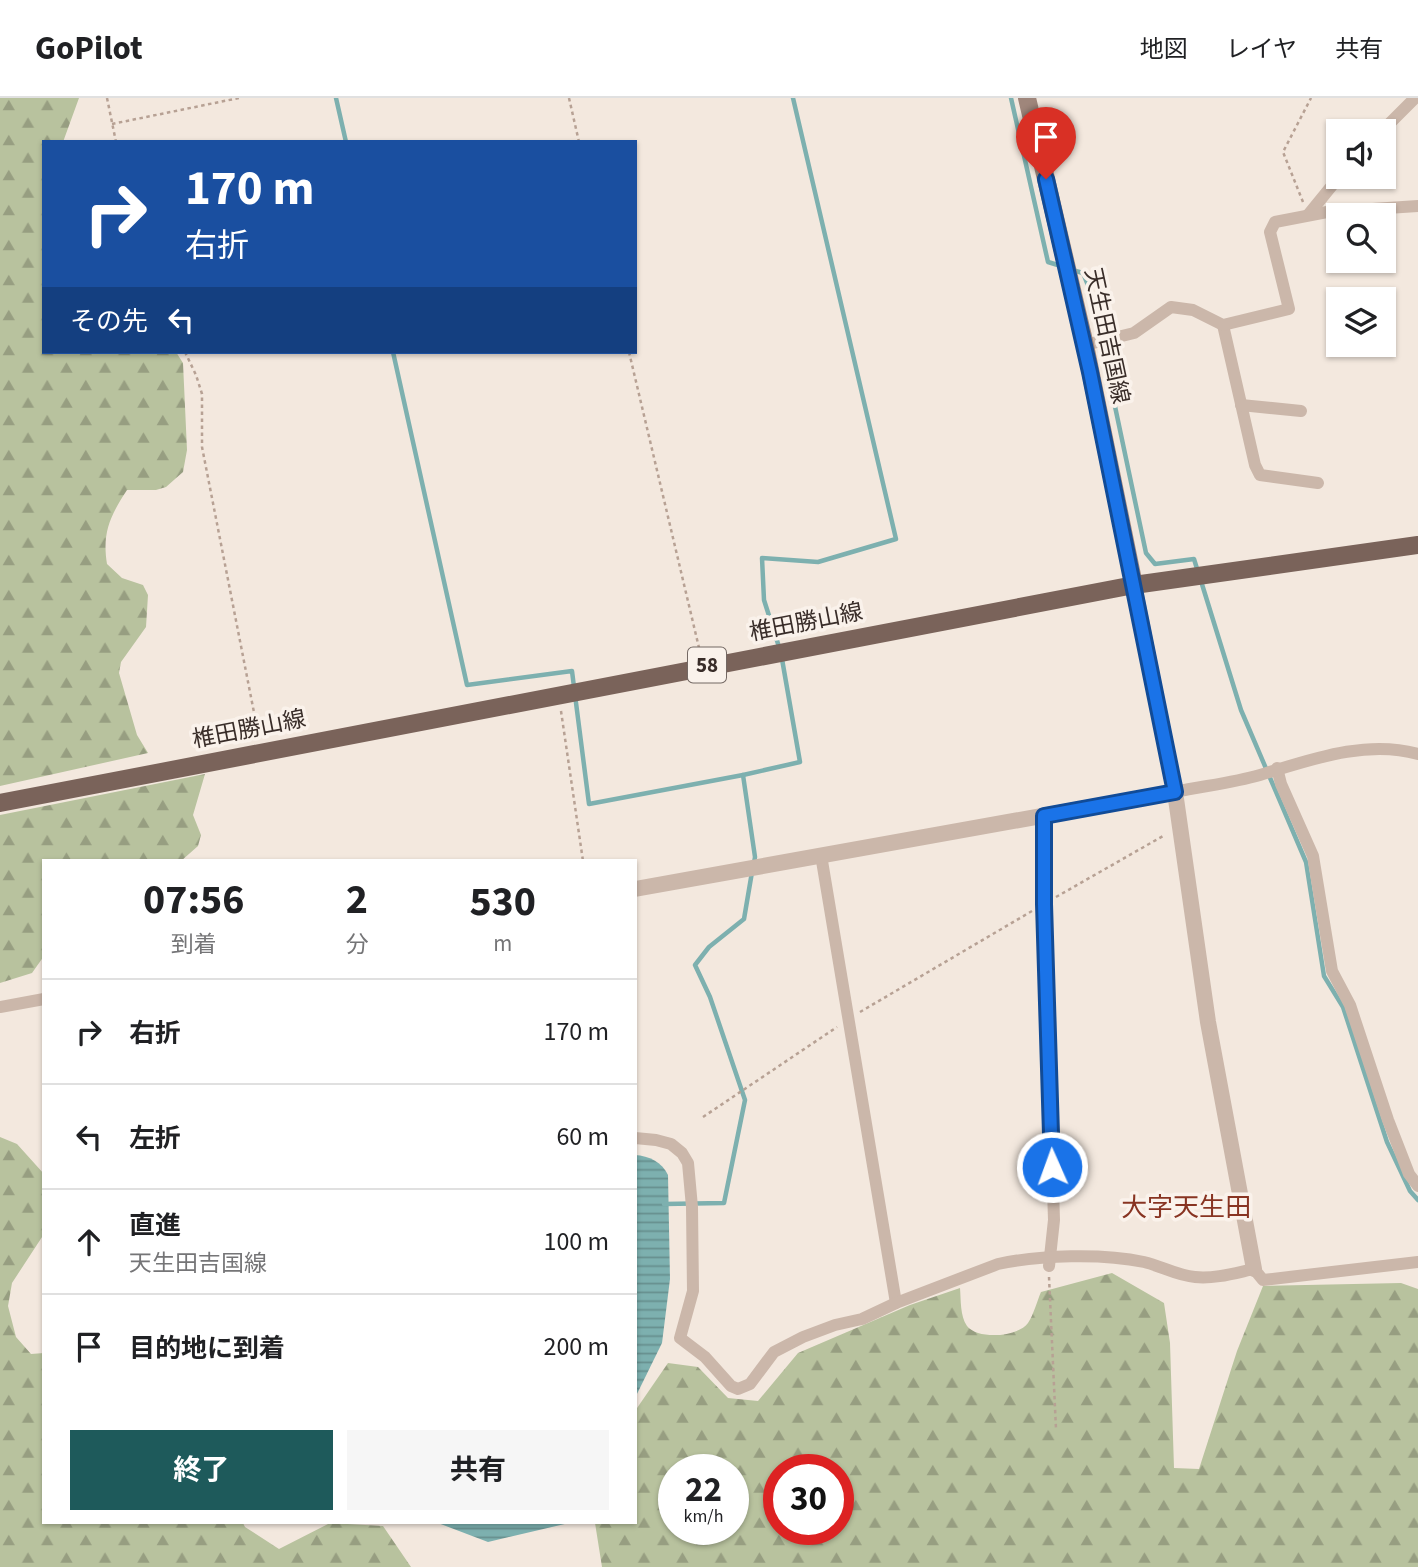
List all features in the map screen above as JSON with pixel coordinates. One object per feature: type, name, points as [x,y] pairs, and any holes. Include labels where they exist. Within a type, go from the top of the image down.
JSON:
[{"type":"main road","name":"天生田吉国線","points":[[1027,98],[1085,345],[1134,585]]},
{"type":"main road","name":"椎田勝山線","points":[[0,803],[1134,585],[1418,545]]},
{"type":"street","points":[[1394,119],[1415,98]]},
{"type":"street","points":[[1308,215],[1329,189]]},
{"type":"street","points":[[1085,345],[1134,333],[1171,307],[1193,310],[1223,325],[1289,309],[1270,232],[1276,222],[1308,215],[1418,206]]},
{"type":"street","points":[[1223,325],[1255,465],[1260,475],[1318,483]]},
{"type":"street","points":[[1241,405],[1301,411]]},
{"type":"street","points":[[1134,585],[1175,792],[1208,1022],[1254,1269],[1263,1280],[1418,1262]]},
{"type":"street","points":[[637,889],[1175,792],[1372,748],[1401,749],[1418,754]]},
{"type":"street","points":[[1277,768],[1280,784],[1313,856],[1332,971],[1350,1004],[1388,1120],[1409,1174],[1418,1186]]},
{"type":"street","points":[[1044,816],[1044,904],[1054,1220],[1049,1262]]},
{"type":"street","points":[[821,855],[896,1303]]},
{"type":"street","points":[[0,1007],[42,999]]},
{"type":"street","points":[[637,1138],[671,1144],[682,1153],[688,1163],[692,1207],[693,1291],[680,1338],[705,1357],[738,1389],[750,1384],[766,1361],[783,1347],[835,1325],[862,1319],[896,1303],[999,1264],[1131,1261],[1195,1277],[1254,1269]]},
{"type":"path","points":[[107,98],[116,140]]},
{"type":"path","points":[[112,124],[239,98]]},
{"type":"path","points":[[569,98],[579,140]]},
{"type":"path","points":[[1308,215],[1283,152],[1311,98]]},
{"type":"path","points":[[186,354],[197,375],[202,394],[202,447],[261,751]]},
{"type":"path","points":[[629,354],[704,666]]},
{"type":"path","points":[[559,694],[583,859]]},
{"type":"path","points":[[703,1117],[848,1019],[916,977],[1163,836]]},
{"type":"path","points":[[1049,1262],[1056,1429]]},
{"type":"green space","points":[[0,98],[79,98],[64,140],[42,140],[42,354],[177,354],[183,363],[187,450],[183,472],[166,487],[156,490],[127,490],[116,508],[107,534],[107,564],[122,578],[143,585],[148,595],[146,627],[121,662],[119,673],[137,735],[148,753],[0,786]]},
{"type":"green space","points":[[205,774],[193,815],[201,835],[198,846],[183,859],[42,859],[42,959],[32,973],[0,983],[0,815]]},
{"type":"green space","points":[[0,1137],[17,1144],[42,1172],[42,1237],[12,1283],[8,1306],[16,1337],[31,1354],[42,1353],[42,1524],[244,1524],[279,1549],[328,1524],[383,1526],[411,1567],[0,1567]]},
{"type":"green space","points":[[1112,1273],[1164,1303],[1170,1343],[1174,1468],[1199,1469],[1237,1351],[1263,1286],[1401,1283],[1418,1289],[1418,1567],[602,1567],[595,1524],[637,1524],[637,1408],[668,1363],[698,1367],[728,1398],[758,1401],[798,1353],[910,1305],[960,1288],[962,1313],[967,1326],[972,1330],[988,1335],[1007,1334],[1023,1328],[1028,1323],[1041,1292]]},
{"type":"water","points":[[637,1155],[654,1161],[668,1175],[670,1279],[662,1343],[637,1394]]},
{"type":"water","points":[[441,1524],[565,1524],[488,1542]]},
{"type":"waterway","points":[[336,98],[346,140]]},
{"type":"waterway","points":[[780,650],[764,600],[762,558],[818,562],[896,539],[793,98]]},
{"type":"waterway","points":[[1011,98],[1048,262],[1061,266]]},
{"type":"waterway","points":[[1072,270],[1083,273],[1091,293],[1146,553],[1155,564],[1194,559],[1198,572]]},
{"type":"waterway","points":[[393,354],[467,685],[572,671],[574,687]]},
{"type":"waterway","points":[[1201,581],[1241,710],[1306,862],[1324,976],[1343,1007],[1387,1142],[1410,1191],[1418,1200]]},
{"type":"waterway","points":[[743,775],[800,762],[782,659]]},
{"type":"waterway","points":[[575,695],[589,804],[743,775],[754,863]]},
{"type":"waterway","points":[[664,1204],[724,1203],[745,1100],[710,997],[695,965],[709,947],[744,919],[752,872]]},
{"type":"district","name":"大字天生田","points":[[1186,1207]]},
{"type":"route","points":[[1046,179],[1090,372],[1175,792],[1044,816],[1052,1167]]}]
